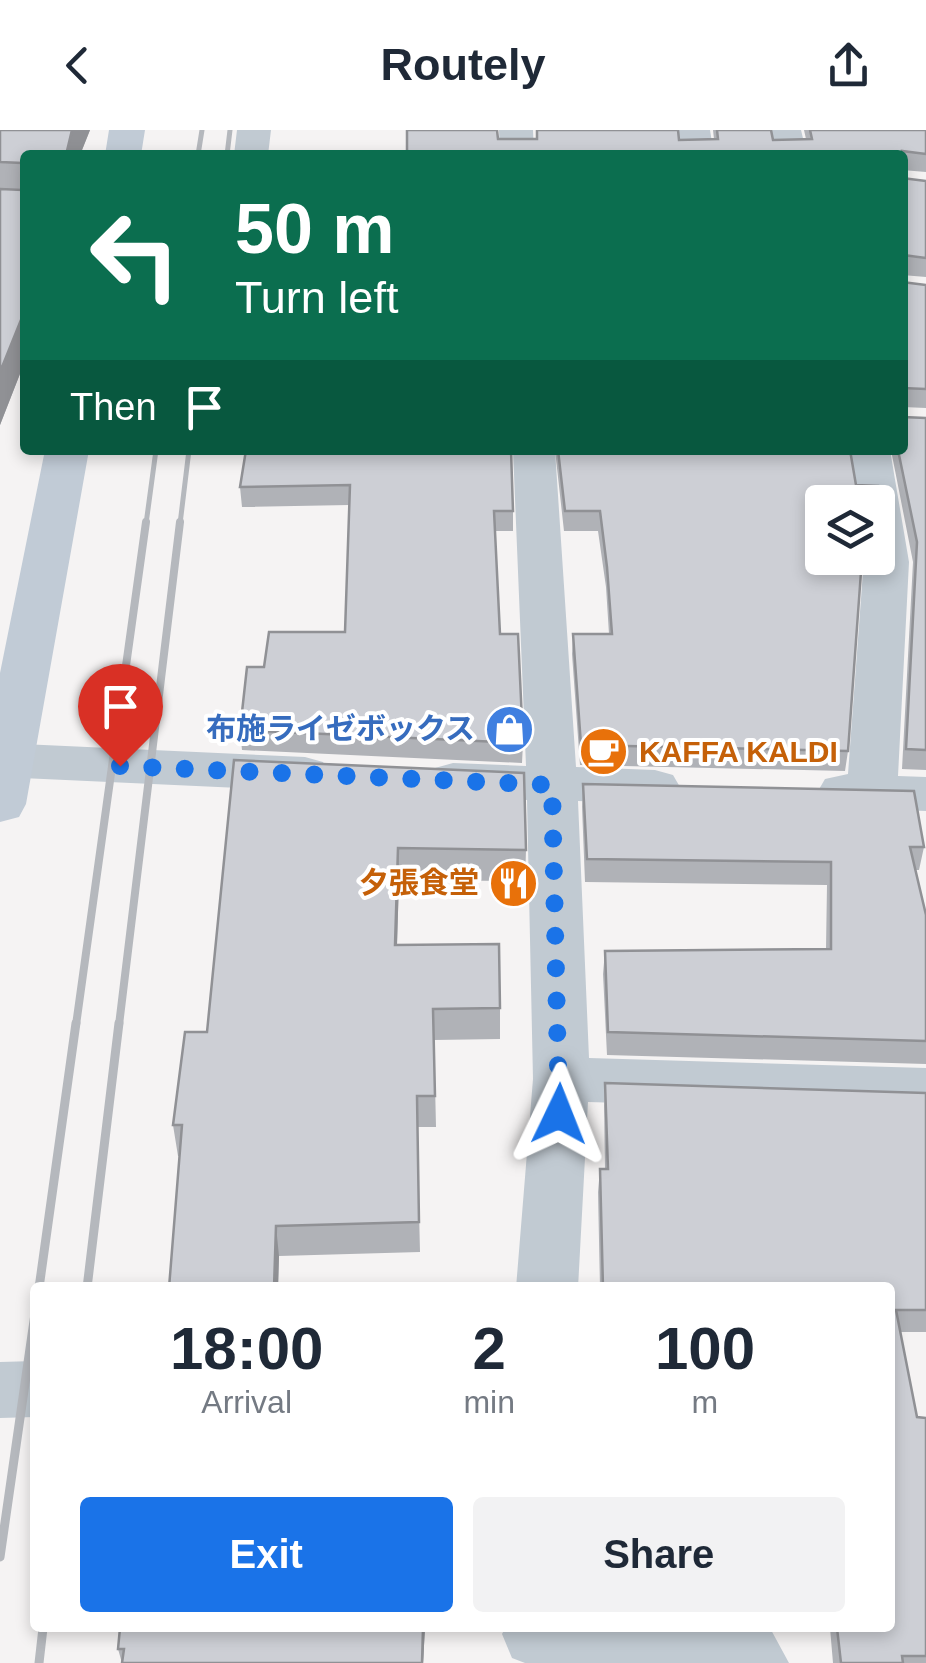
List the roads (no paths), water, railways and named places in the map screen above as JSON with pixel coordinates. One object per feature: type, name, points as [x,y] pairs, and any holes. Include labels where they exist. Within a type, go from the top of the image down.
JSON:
[{"type":"street","points":[[66,455],[3,775],[356,776]]},
{"type":"street","points":[[534,455],[552,785],[562,1079],[547,1282]]},
{"type":"street","points":[[870,455],[874,485]]},
{"type":"street","points":[[872,792],[886,575]]},
{"type":"street","points":[[415,778],[703,788]]},
{"type":"street","points":[[797,790],[926,794]]},
{"type":"street","points":[[562,1079],[926,1090]]},
{"type":"street","points":[[0,1390],[30,1388]]},
{"type":"street","points":[[536,1642],[740,1646],[754,1663]]},
{"type":"railway","points":[[199,150],[202,130]]},
{"type":"railway","points":[[228,150],[230,130]]},
{"type":"railway","points":[[146,524],[155,455]]},
{"type":"railway","points":[[180,524],[188,455]]},
{"type":"railway","points":[[76,1025],[146,522]]},
{"type":"railway","points":[[119,1025],[180,522]]},
{"type":"railway","points":[[40,1282],[76,1023]]},
{"type":"railway","points":[[88,1282],[119,1023]]},
{"type":"railway","points":[[0,1557],[30,1349]]},
{"type":"railway","points":[[39,1663],[43,1632]]},
{"type":"place","name":"布施ライゼボックス","points":[[510,729]]},
{"type":"place","name":"KAFFA KALDI","points":[[604,752]]},
{"type":"place","name":"夕張食堂","points":[[514,883]]}]
